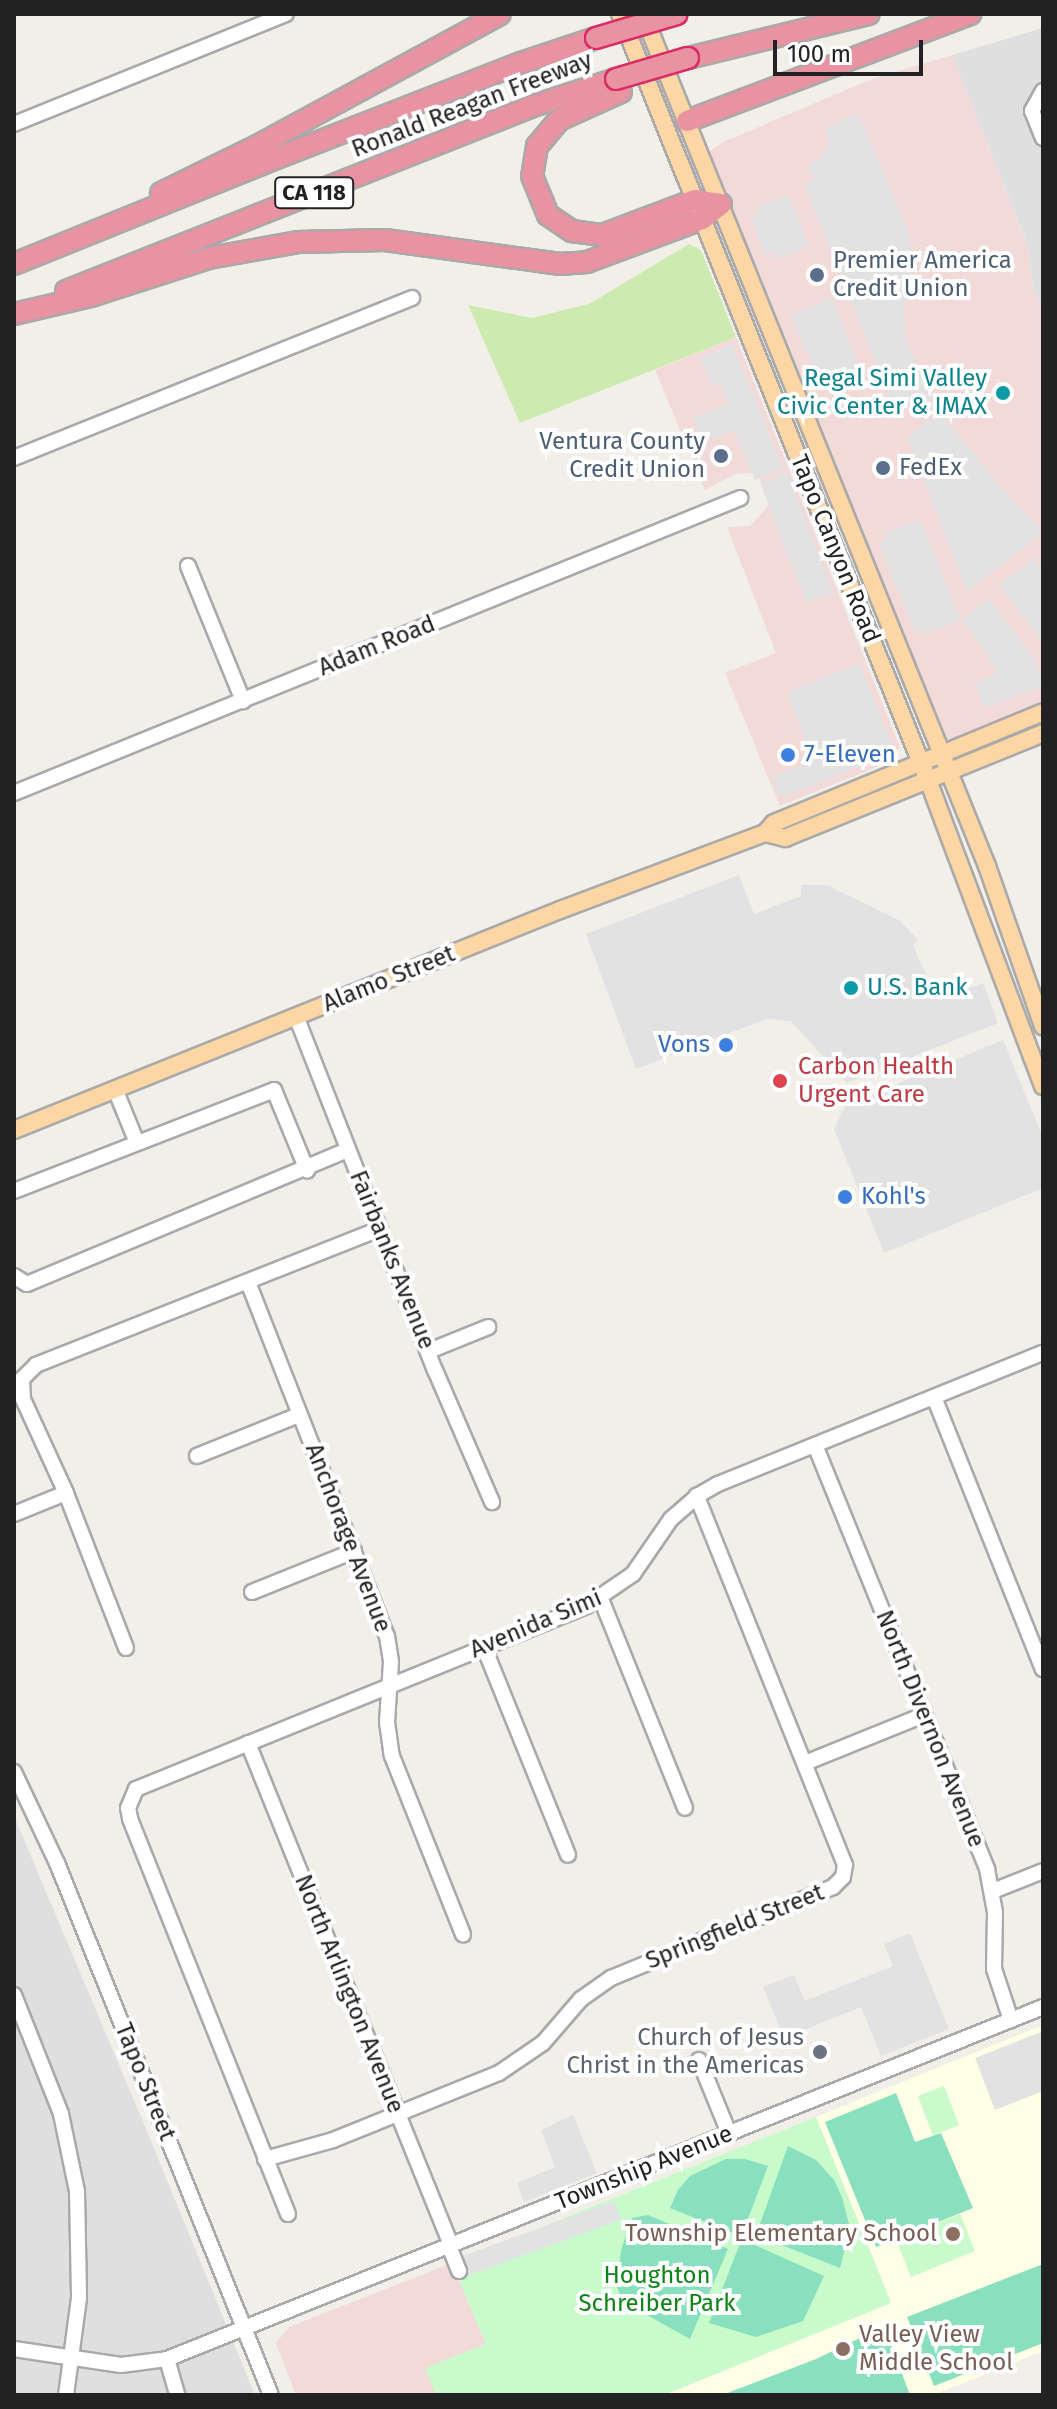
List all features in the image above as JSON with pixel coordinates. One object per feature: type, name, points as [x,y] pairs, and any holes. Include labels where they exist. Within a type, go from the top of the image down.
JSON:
[{"type":"highway","points":[[95,231],[189,177],[259,145],[500,14]]},
{"type":"highway","points":[[620,22],[644,14]]},
{"type":"highway","name":"Ronald Reagan Freeway","points":[[14,264],[521,63],[596,38],[620,22],[677,14]]},
{"type":"highway","points":[[721,204],[602,235],[572,231],[548,215],[532,176],[537,146],[559,120],[618,86],[778,35],[869,14]]},
{"type":"highway","points":[[687,121],[970,14]]},
{"type":"highway","name":"Ronald Reagan Freeway","points":[[14,313],[516,113],[618,86]]},
{"type":"highway","points":[[14,313],[91,296],[209,258],[298,242],[385,240],[560,264],[608,256],[699,209]]},
{"type":"main road","name":"Tapo Canyon Road","points":[[644,14],[987,866],[1043,1026]]},
{"type":"main road","name":"Tapo Canyon Road","points":[[620,22],[699,209],[921,762],[1043,1086]]},
{"type":"main road","name":"Alamo Street","points":[[14,1130],[765,833],[774,823],[1043,712]]},
{"type":"main road","name":"Alamo Street","points":[[765,833],[785,838],[1043,733]]},
{"type":"street","points":[[14,124],[286,14]]},
{"type":"street","points":[[1043,91],[1032,111],[1043,138]]},
{"type":"street","points":[[14,458],[412,298]]},
{"type":"street","name":"Adam Road","points":[[14,793],[740,498]]},
{"type":"street","points":[[188,566],[243,701]]},
{"type":"street","name":"Fairbanks Avenue","points":[[296,1016],[492,1502]]},
{"type":"street","points":[[115,1089],[137,1143]]},
{"type":"street","points":[[14,1191],[274,1090],[307,1170]]},
{"type":"street","points":[[14,1276],[27,1284],[307,1170],[348,1150]]},
{"type":"street","points":[[126,1648],[66,1493],[23,1399],[22,1379],[36,1365],[380,1229]]},
{"type":"street","name":"Anchorage Avenue","points":[[248,1282],[387,1636],[390,1685],[387,1722],[392,1756],[463,1934]]},
{"type":"street","points":[[429,1351],[488,1327]]},
{"type":"street","name":"Avenida Simi","points":[[265,2159],[130,1818],[130,1797],[144,1784],[601,1599],[633,1574],[671,1519],[697,1496],[1043,1353]]},
{"type":"street","points":[[934,1397],[1043,1669]]},
{"type":"street","points":[[197,1456],[299,1415]]},
{"type":"street","name":"North Divernon Avenue","points":[[815,1445],[993,1891],[994,1969],[1011,2020]]},
{"type":"street","points":[[14,1514],[66,1493]]},
{"type":"street","name":"Springfield Street","points":[[265,2159],[333,2140],[520,2062],[543,2043],[581,1999],[611,1978],[839,1883],[845,1865],[697,1496]]},
{"type":"street","points":[[252,1592],[354,1551]]},
{"type":"street","points":[[601,1599],[685,1808]]},
{"type":"street","points":[[484,1647],[568,1855]]},
{"type":"street","points":[[805,1763],[924,1715]]},
{"type":"street","name":"North Arlington Avenue","points":[[248,1743],[459,2271]]},
{"type":"street","name":"Tapo Street","points":[[14,1772],[57,1863],[271,2395]]},
{"type":"street","points":[[993,1891],[1043,1871]]},
{"type":"street","points":[[14,1995],[61,2114],[77,2191],[79,2298],[66,2395]]},
{"type":"street","name":"Township Avenue","points":[[14,2349],[121,2365],[167,2359],[1043,2007]]},
{"type":"street","points":[[699,2060],[729,2133]]},
{"type":"street","points":[[265,2159],[288,2214]]},
{"type":"street","points":[[167,2359],[177,2395]]},
{"type":"shaded area","points":[[1043,28],[1043,309],[1033,289],[1027,243],[952,55]]},
{"type":"shaded area","points":[[952,55],[1027,244],[1033,289],[1043,309],[1043,706],[943,748],[706,154],[723,142],[872,79]]},
{"type":"shaded area","points":[[859,113],[909,234],[912,265],[904,312],[906,340],[932,399],[901,412],[889,396],[804,185],[813,181],[808,167],[820,157],[829,142],[825,128]]},
{"type":"shaded area","points":[[788,195],[809,246],[777,259],[774,251],[765,254],[751,217],[759,213],[756,207]]},
{"type":"shaded area","points":[[832,298],[859,367],[831,379],[827,372],[817,376],[791,315]]},
{"type":"shaded area","points":[[736,337],[900,747],[894,760],[780,806],[725,673],[776,653],[727,527],[750,526],[770,504],[757,472],[735,474],[705,490],[655,370]]},
{"type":"shaded area","points":[[732,344],[783,469],[755,480],[734,430],[702,443],[692,418],[728,404],[720,383],[712,386],[700,357]]},
{"type":"shaded area","points":[[939,412],[1006,493],[1039,527],[1041,535],[967,591],[907,437]]},
{"type":"shaded area","points":[[787,472],[833,592],[806,603],[760,482]]},
{"type":"shaded area","points":[[920,519],[961,620],[925,634],[923,629],[915,632],[879,543],[886,540],[884,533]]},
{"type":"shaded area","points":[[1034,558],[1043,571],[1043,642],[999,585]]},
{"type":"shaded area","points":[[989,598],[1036,662],[1042,686],[984,708],[974,683],[998,672],[962,619]]},
{"type":"shaded area","points":[[859,663],[895,752],[780,798],[772,777],[814,760],[787,692]]},
{"type":"shaded area","points":[[739,875],[754,914],[801,896],[801,885],[826,885],[899,920],[918,940],[913,946],[938,1000],[983,983],[998,1023],[847,1083],[791,1021],[766,1019],[636,1069],[586,934]]},
{"type":"shaded area","points":[[1003,1040],[1043,1138],[1043,1188],[884,1253],[834,1129],[846,1105]]},
{"type":"shaded area","points":[[14,1816],[144,2124],[255,2395],[14,2395]]},
{"type":"shaded area","points":[[910,1933],[949,2029],[881,2056],[861,2007],[784,2038],[763,1987],[794,1975],[805,2001],[893,1966],[884,1944]]},
{"type":"shaded area","name":"Township Elementary School","points":[[1043,2025],[1043,2351],[933,2395],[664,2395],[891,2302],[816,2117]]},
{"type":"shaded area","points":[[1043,2031],[1043,2091],[995,2110],[975,2058]]},
{"type":"shaded area","points":[[573,2115],[597,2173],[524,2202],[517,2183],[555,2167],[541,2130]]},
{"type":"shaded area","points":[[614,2201],[621,2220],[464,2277],[457,2258]]},
{"type":"shaded area","points":[[452,2263],[486,2344],[426,2368],[436,2395],[296,2395],[276,2343],[289,2327]]},
{"type":"green space","points":[[689,244],[701,250],[736,337],[520,423],[468,305],[532,318],[589,304]]},
{"type":"green space","points":[[944,2086],[959,2125],[933,2135],[918,2096]]},
{"type":"green space","points":[[896,2093],[915,2142],[941,2133],[973,2208],[876,2247],[825,2122]]},
{"type":"green space","name":"Houghton Schreiber Park","points":[[816,2117],[891,2303],[664,2395],[436,2395],[425,2368],[486,2344],[452,2263]]},
{"type":"green space","points":[[788,2146],[816,2160],[834,2180],[842,2197],[850,2228],[840,2268],[756,2235]]},
{"type":"green space","points":[[726,2159],[745,2159],[768,2166],[743,2232],[735,2234],[670,2208],[678,2190],[690,2176]]},
{"type":"green space","points":[[960,2214],[975,2251],[911,2277],[896,2240]]},
{"type":"green space","points":[[648,2215],[728,2249],[690,2339],[638,2310],[621,2297],[617,2287],[621,2250],[632,2218]]},
{"type":"green space","points":[[748,2242],[824,2276],[803,2321],[756,2337],[709,2323],[739,2246]]},
{"type":"green space","points":[[1043,2264],[1043,2343],[934,2386],[907,2317]]},
{"type":"green space","points":[[866,2331],[874,2336],[886,2331],[910,2395],[722,2395],[816,2359],[860,2338]]},
{"type":"place","name":"Premier America Credit Union","points":[[817,275]]},
{"type":"place","name":"Regal Simi Valley Civic Center & IMAX","points":[[1003,393]]},
{"type":"place","name":"Ventura County Credit Union","points":[[721,456]]},
{"type":"place","name":"FedEx","points":[[883,468]]},
{"type":"place","name":"7-Eleven","points":[[788,755]]},
{"type":"place","name":"U.S. Bank","points":[[851,988]]},
{"type":"place","name":"Vons","points":[[726,1045]]},
{"type":"place","name":"Carbon Health Urgent Care","points":[[780,1081]]},
{"type":"place","name":"Kohl's","points":[[845,1197]]},
{"type":"place","name":"Church of Jesus Christ in the Americas","points":[[820,2052]]},
{"type":"place","name":"Township Elementary School","points":[[953,2234]]},
{"type":"place","name":"Valley View Middle School","points":[[843,2349]]}]
